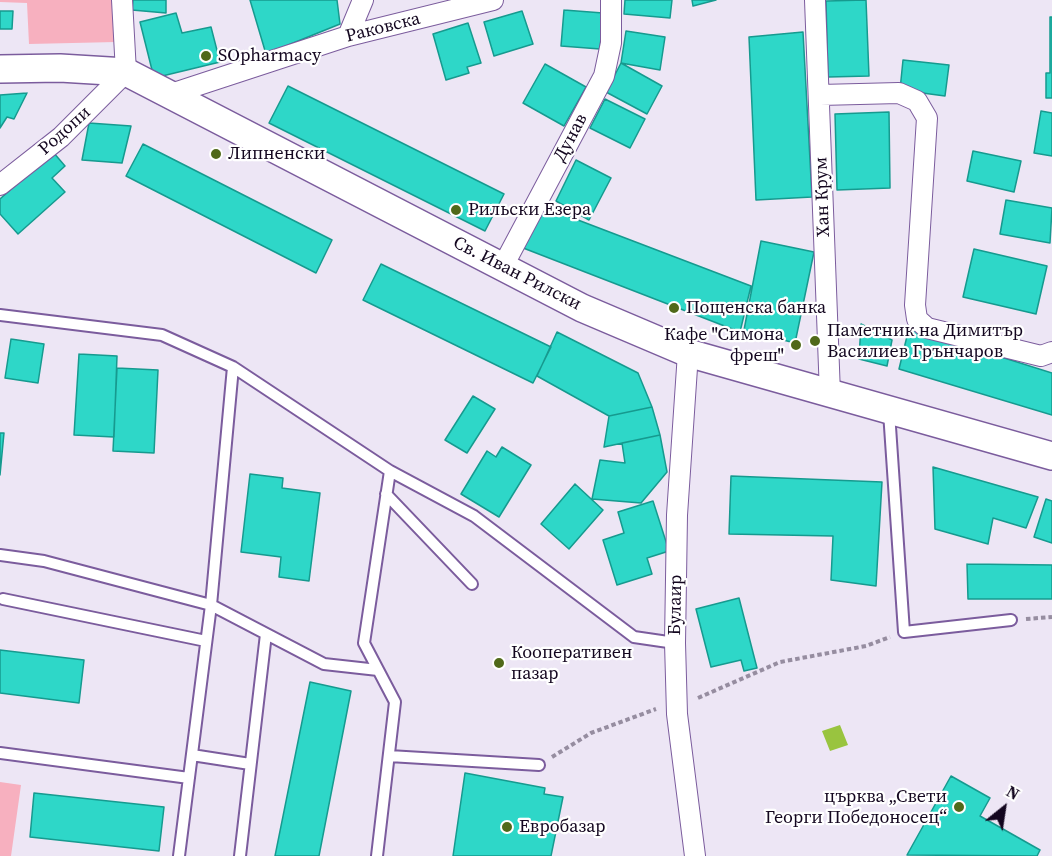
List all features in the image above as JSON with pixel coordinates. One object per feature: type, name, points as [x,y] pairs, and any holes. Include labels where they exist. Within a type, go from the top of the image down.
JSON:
[{"type":"street","points":[[122,0],[126,72]]},
{"type":"street","points":[[348,36],[363,0]]},
{"type":"street","name":"Раковска","points":[[171,94],[348,36],[493,0]]},
{"type":"street","name":"Дунав","points":[[502,268],[604,76],[611,43],[611,0]]},
{"type":"street","name":"Хан Крум","points":[[815,0],[830,394]]},
{"type":"street","name":"Св. Иван Рилски","points":[[0,69],[60,68],[126,72],[502,268],[582,308],[688,353],[1052,456]]},
{"type":"street","name":"Родопи","points":[[0,185],[61,137],[126,72]]},
{"type":"street","points":[[820,95],[899,93],[917,101],[927,118],[915,305],[917,319],[927,328],[1041,356],[1052,352]]},
{"type":"street","name":"Булаир","points":[[688,353],[677,515],[675,643],[677,708],[695,856]]},
{"type":"lane","points":[[0,315],[162,334],[233,367],[390,471],[474,516],[634,637],[675,643]]},
{"type":"lane","points":[[179,856],[207,641],[233,367]]},
{"type":"lane","points":[[888,409],[904,632],[1011,620]]},
{"type":"lane","points":[[377,856],[395,702],[364,643],[390,471]]},
{"type":"lane","points":[[386,494],[472,584]]},
{"type":"lane","points":[[0,555],[44,561],[211,604],[324,664],[378,670]]},
{"type":"lane","points":[[3,599],[207,641]]},
{"type":"lane","points":[[240,856],[266,634]]},
{"type":"lane","points":[[0,753],[189,778]]},
{"type":"lane","points":[[192,755],[250,764]]},
{"type":"lane","points":[[389,756],[539,765]]},
{"type":"path","points":[[1011,620],[1052,618]]},
{"type":"path","points":[[539,765],[591,733],[650,709],[677,708],[780,662],[866,646],[904,632]]},
{"type":"shaded area","points":[[0,0],[114,0],[116,42],[29,44],[27,3],[0,2]]},
{"type":"shaded area","points":[[840,725],[848,745],[830,751],[822,731]]},
{"type":"shaded area","points":[[0,782],[21,785],[11,856],[0,856]]},
{"type":"building","points":[[133,0],[166,0],[166,13],[132,10]]},
{"type":"building","points":[[250,0],[337,0],[340,24],[266,54]]},
{"type":"building","points":[[625,0],[672,0],[670,18],[624,14]]},
{"type":"building","points":[[692,0],[716,0],[693,6]]},
{"type":"building","points":[[866,0],[869,76],[828,77],[826,1]]},
{"type":"building","points":[[564,10],[603,13],[600,49],[561,46]]},
{"type":"building","points":[[0,11],[13,11],[12,29],[0,29]]},
{"type":"building","points":[[522,11],[533,44],[494,56],[484,22]]},
{"type":"building","points":[[176,13],[182,33],[211,27],[220,62],[154,78],[140,22]]},
{"type":"building","points":[[1050,17],[1052,17],[1052,98],[1046,98],[1046,73],[1050,73]]},
{"type":"building","points":[[468,23],[481,63],[467,67],[469,73],[446,80],[433,34]]},
{"type":"building","points":[[626,31],[665,37],[660,70],[621,63]]},
{"type":"building","points":[[803,32],[812,197],[756,200],[749,37]]},
{"type":"building","points":[[903,60],[949,65],[945,96],[900,90]]},
{"type":"building","points":[[621,63],[662,86],[647,114],[606,92]]},
{"type":"building","points":[[545,64],[586,87],[564,126],[523,103]]},
{"type":"building","points":[[288,86],[504,194],[485,231],[269,123]]},
{"type":"building","points":[[27,93],[14,119],[7,117],[0,128],[0,95]]},
{"type":"building","points":[[605,99],[645,119],[630,148],[590,128]]},
{"type":"building","points":[[1041,111],[1052,113],[1052,156],[1034,153]]},
{"type":"building","points":[[889,112],[890,188],[837,190],[835,114]]},
{"type":"building","points":[[89,123],[131,126],[122,163],[82,160]]},
{"type":"building","points":[[143,144],[332,240],[316,273],[126,176]]},
{"type":"building","points":[[973,151],[1021,161],[1014,192],[967,181]]},
{"type":"building","points":[[53,152],[65,166],[52,178],[65,192],[18,234],[0,214],[0,199]]},
{"type":"building","points":[[576,160],[611,178],[589,220],[556,201]]},
{"type":"building","points":[[1006,200],[1052,208],[1050,243],[1000,234]]},
{"type":"building","points":[[536,204],[751,286],[740,332],[518,246]]},
{"type":"building","points":[[761,241],[814,252],[795,343],[744,330]]},
{"type":"building","points":[[974,249],[1047,266],[1036,314],[963,297]]},
{"type":"building","points":[[381,264],[551,347],[533,383],[363,300]]},
{"type":"building","points":[[861,324],[892,340],[887,366],[859,359]]},
{"type":"building","points":[[909,328],[1052,373],[1052,415],[899,369]]},
{"type":"building","points":[[557,332],[638,373],[652,407],[609,416],[537,376]]},
{"type":"building","points":[[11,339],[44,344],[38,383],[5,378]]},
{"type":"building","points":[[79,354],[117,356],[114,437],[74,435]]},
{"type":"building","points":[[117,368],[158,370],[154,453],[113,451]]},
{"type":"building","points":[[473,396],[495,409],[467,453],[445,440]]},
{"type":"building","points":[[652,407],[660,435],[604,447],[609,416]]},
{"type":"building","points":[[0,433],[4,433],[0,475]]},
{"type":"building","points":[[660,435],[667,472],[641,503],[592,499],[600,460],[625,463],[622,443]]},
{"type":"building","points":[[502,447],[531,465],[499,517],[461,494],[487,451],[496,457]]},
{"type":"building","points":[[933,467],[1038,497],[1026,528],[993,518],[988,544],[935,529]]},
{"type":"building","points":[[250,474],[283,478],[282,488],[320,493],[309,581],[279,577],[281,557],[241,552]]},
{"type":"building","points":[[731,476],[882,482],[876,586],[831,580],[833,536],[729,534]]},
{"type":"building","points":[[575,484],[603,510],[569,549],[541,524]]},
{"type":"building","points":[[1046,499],[1052,501],[1052,543],[1034,537]]},
{"type":"building","points":[[653,501],[669,551],[647,558],[652,574],[617,585],[603,540],[624,533],[618,512]]},
{"type":"building","points":[[967,564],[1052,565],[1052,599],[968,599]]},
{"type":"building","points":[[739,598],[757,668],[744,671],[741,660],[711,667],[696,609]]},
{"type":"building","points":[[0,650],[84,660],[79,703],[0,693]]},
{"type":"building","points":[[310,682],[351,691],[319,856],[275,856]]},
{"type":"building","name":"Евробазар","points":[[465,773],[545,788],[544,794],[563,797],[551,856],[453,856]]},
{"type":"building","name":"църква „Свети Георги Победоносец“","points":[[951,776],[990,798],[980,816],[1040,850],[1037,856],[907,855]]},
{"type":"building","points":[[34,793],[164,807],[159,851],[30,837]]},
{"type":"place","name":"SOpharmacy","points":[[206,56]]},
{"type":"place","name":"Липненски","points":[[216,154]]},
{"type":"place","name":"Рильски Езера","points":[[456,210]]},
{"type":"place","name":"Пощенска банка","points":[[674,308]]},
{"type":"place","name":"Паметник на Димитър Василиев Грънчаров","points":[[815,341]]},
{"type":"place","name":"Кафе \"Симона фреш\"","points":[[796,345]]},
{"type":"place","name":"Кооперативен пазар","points":[[499,663]]},
{"type":"place","name":"църква „Свети Георги Победоносец“","points":[[959,807]]},
{"type":"place","name":"Евробазар","points":[[507,827]]}]
